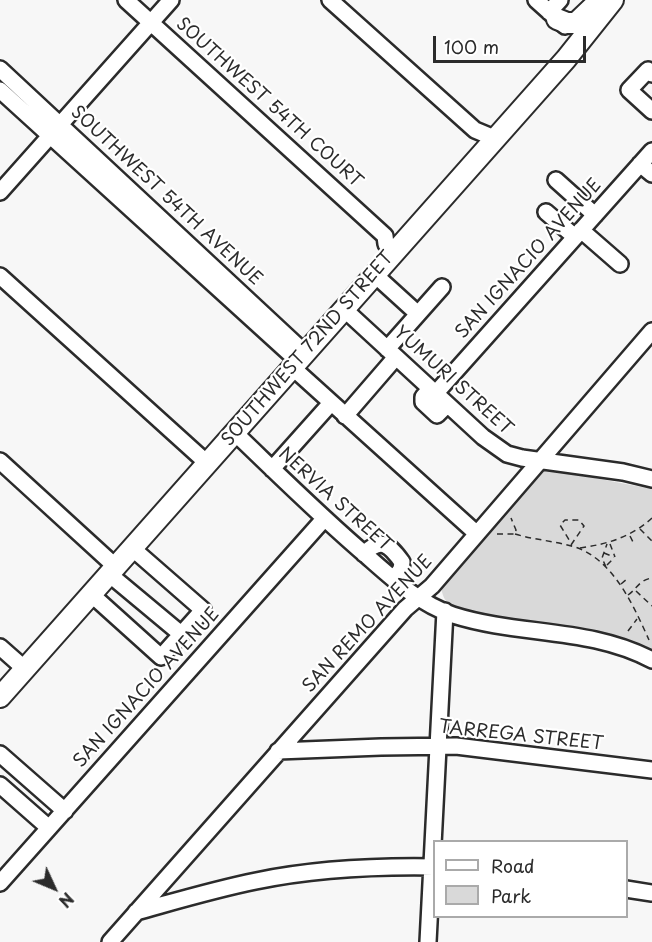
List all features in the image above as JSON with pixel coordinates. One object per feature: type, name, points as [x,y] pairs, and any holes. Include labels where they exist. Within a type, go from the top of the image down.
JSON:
[{"type":"main road","points":[[556,10],[567,23],[576,23],[600,0]]},
{"type":"main road","name":"SOUTHWEST 72ND STREET","points":[[0,697],[344,309],[374,274],[394,243],[485,140],[581,41],[613,0]]},
{"type":"street","name":"SOUTHWEST 54TH COURT","points":[[126,0],[394,243]]},
{"type":"street","points":[[0,192],[171,0]]},
{"type":"street","points":[[330,0],[485,140]]},
{"type":"street","points":[[537,0],[556,10],[581,41]]},
{"type":"street","name":"SOUTHWEST 54TH AVENUE","points":[[0,69],[55,130],[298,360],[331,403],[476,533]]},
{"type":"street","points":[[652,74],[648,70],[629,90],[652,111]]},
{"type":"street","name":"SOUTHWEST 54TH AVENUE","points":[[0,90],[55,130]]},
{"type":"street","name":"SAN IGNACIO AVENUE","points":[[432,391],[595,215],[646,169],[652,151]]},
{"type":"street","points":[[555,180],[595,215]]},
{"type":"street","points":[[546,212],[620,264]]},
{"type":"street","points":[[374,274],[418,314]]},
{"type":"street","points":[[0,276],[207,463]]},
{"type":"street","points":[[345,416],[418,314],[442,287]]},
{"type":"street","name":"YUMURI STREET","points":[[344,309],[447,405],[503,452],[518,458],[623,472],[652,479]]},
{"type":"street","name":"SAN REMO AVENUE","points":[[110,942],[405,609],[432,586],[652,331]]},
{"type":"street","points":[[272,469],[331,403]]},
{"type":"street","name":"NERVIA STREET","points":[[234,432],[324,519],[419,598],[445,611],[494,624],[599,639],[628,648],[652,660]]},
{"type":"street","points":[[561,435],[560,453],[568,464]]},
{"type":"street","points":[[0,462],[181,634]]},
{"type":"street","name":"SAN IGNACIO AVENUE","points":[[0,883],[324,519]]},
{"type":"street","points":[[91,594],[161,657],[203,610],[132,548]]},
{"type":"street","points":[[434,840],[445,611]]},
{"type":"street","points":[[0,647],[25,669]]},
{"type":"street","name":"TARREGA STREET","points":[[278,751],[456,746],[652,770]]},
{"type":"street","points":[[0,754],[64,811]]},
{"type":"street","points":[[0,785],[49,828]]},
{"type":"street","points":[[136,912],[255,881],[285,876],[352,869],[433,867],[428,942]]},
{"type":"street","points":[[628,890],[652,893]]},
{"type":"path","points":[[511,518],[516,530],[515,534]]},
{"type":"path","points":[[578,548],[609,543],[629,535],[652,518]]},
{"type":"path","points":[[565,520],[579,520],[584,526],[571,545],[560,525],[565,520]]},
{"type":"path","points":[[639,528],[652,541]]},
{"type":"path","points":[[497,534],[515,534],[571,545],[608,569]]},
{"type":"path","points":[[629,535],[633,542]]},
{"type":"path","points":[[609,543],[602,553],[602,558],[628,595],[649,640]]},
{"type":"path","points":[[609,543],[615,557]]},
{"type":"path","points":[[602,553],[615,557]]},
{"type":"path","points":[[606,566],[615,557]]},
{"type":"path","points":[[628,595],[643,580],[652,578]]},
{"type":"path","points":[[620,585],[627,579]]},
{"type":"path","points":[[635,590],[652,606]]},
{"type":"path","points":[[628,631],[638,618]]},
{"type":"green space","points":[[543,468],[652,489],[652,654],[616,637],[475,614],[451,606],[444,598],[441,584]]}]
